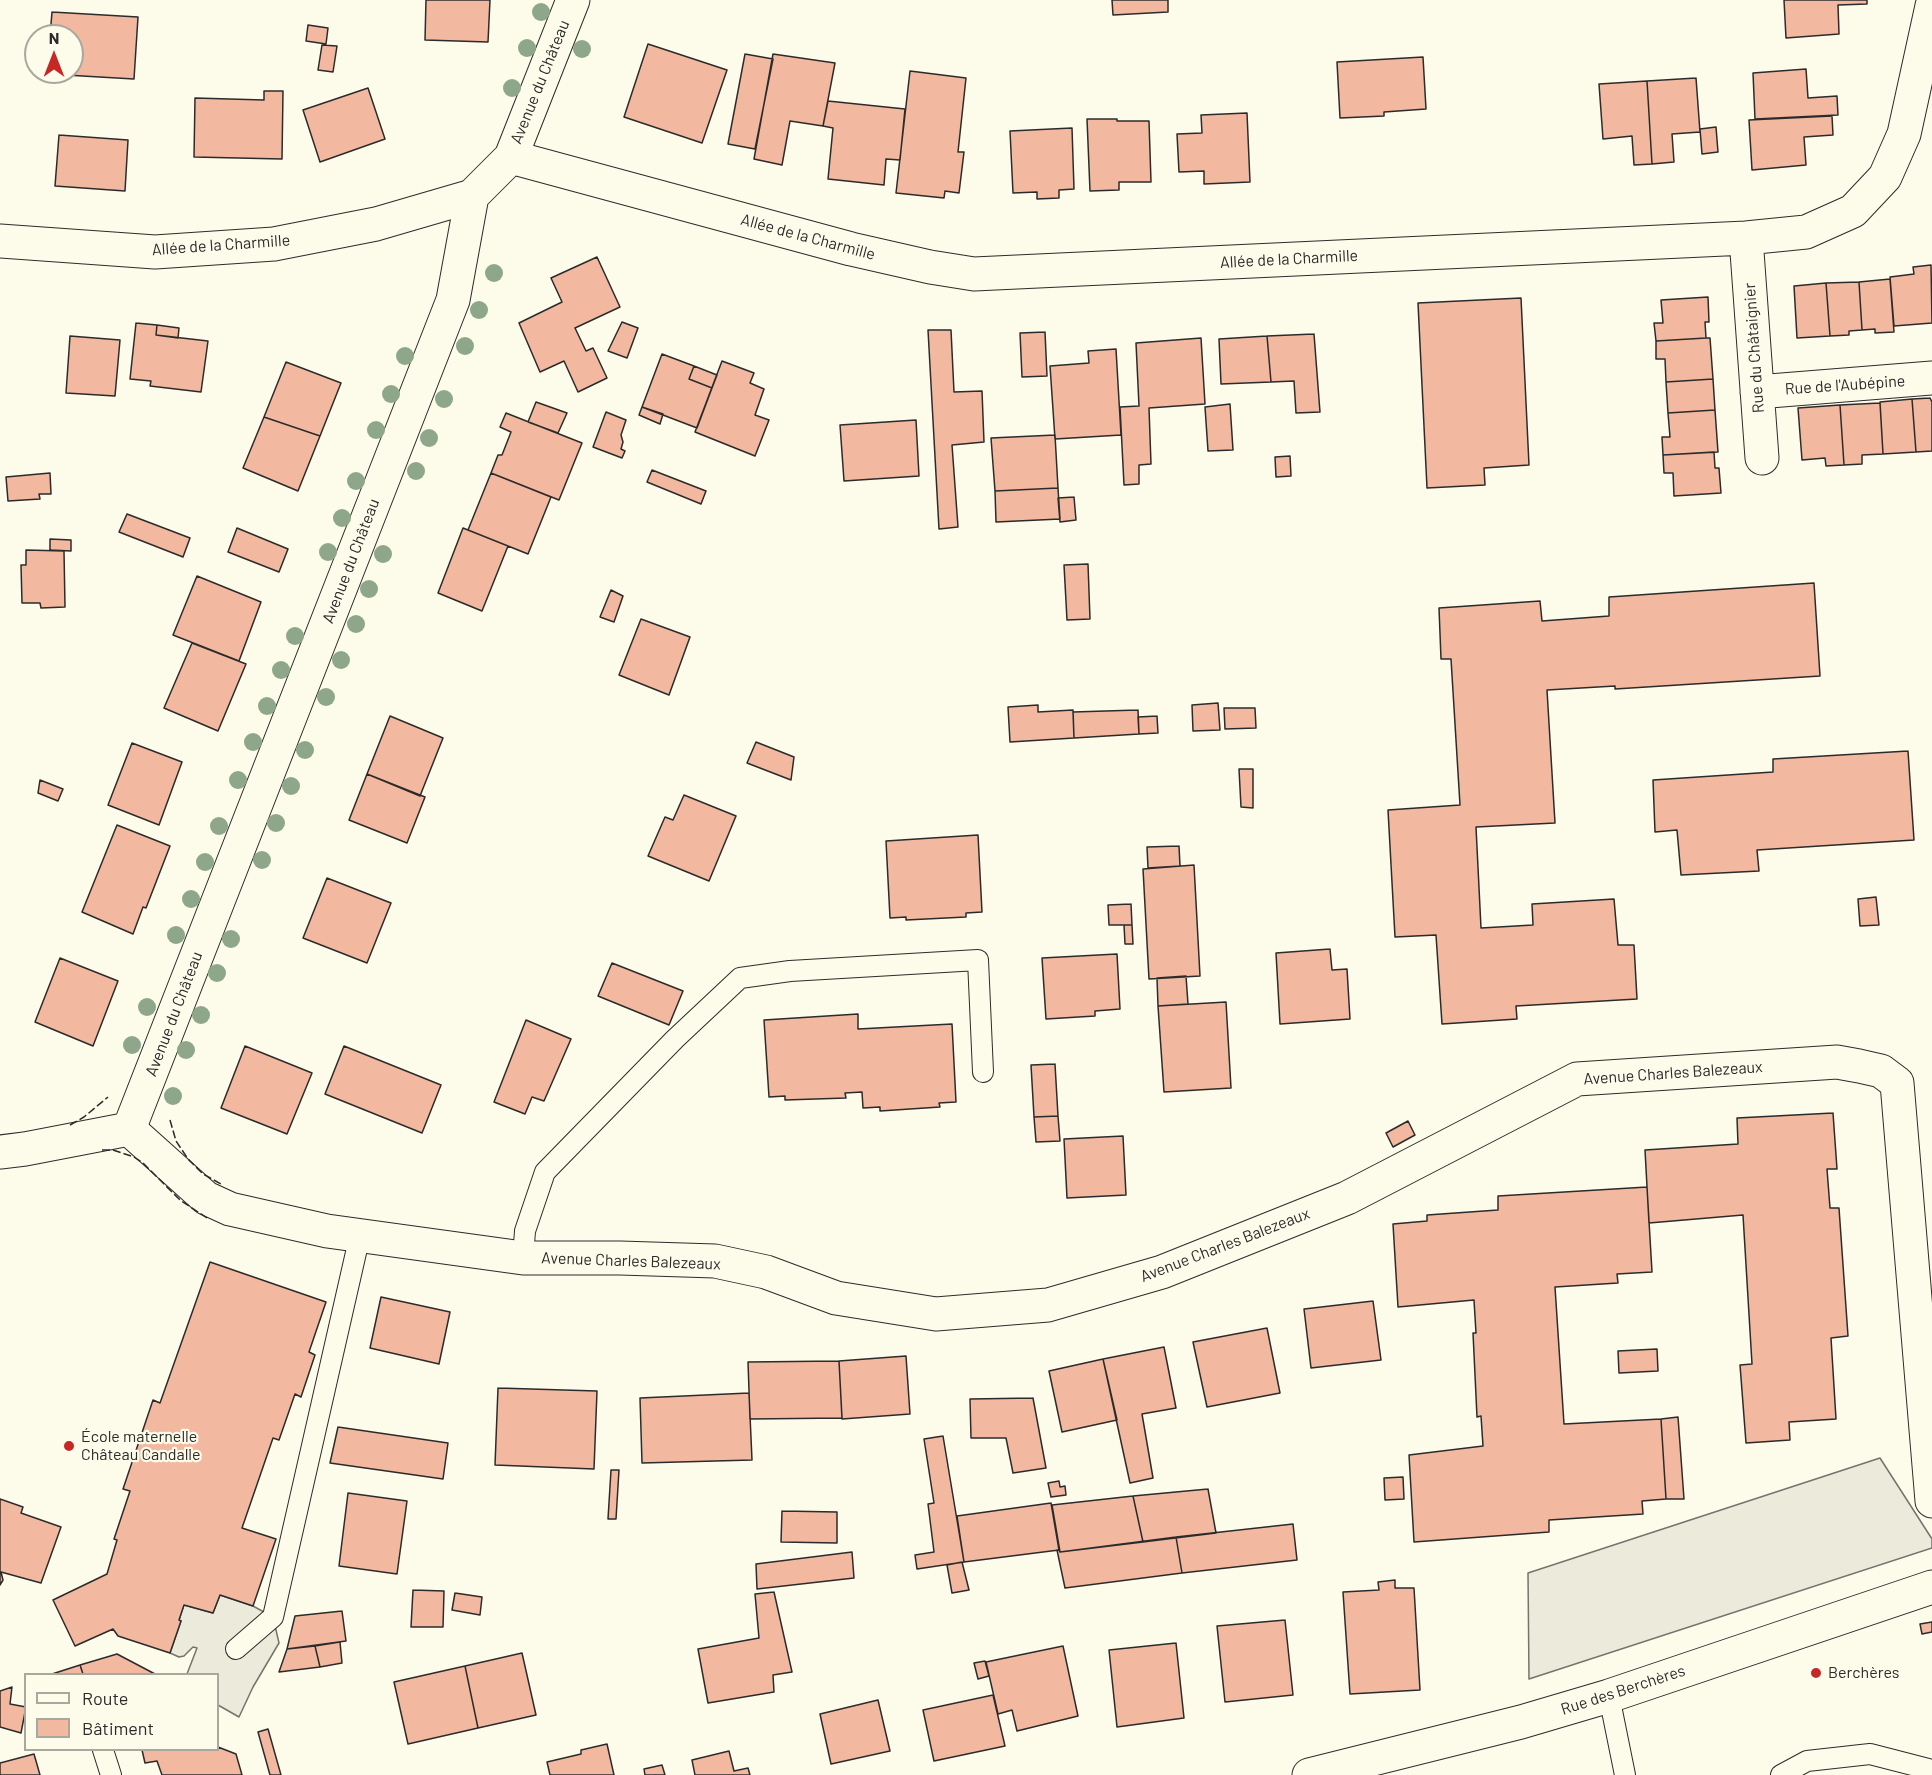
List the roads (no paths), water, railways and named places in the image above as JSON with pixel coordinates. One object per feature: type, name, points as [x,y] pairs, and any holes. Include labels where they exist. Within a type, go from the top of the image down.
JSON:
[{"type":"street","name":"Avenue du Château","points":[[129,1129],[453,300],[472,196],[510,157],[573,0]]},
{"type":"street","name":"Allée de la Charmille","points":[[510,157],[851,249],[930,267],[974,274],[1746,238],[1806,232],[1853,211],[1885,177],[1904,134],[1932,6]]},
{"type":"street","name":"Allée de la Charmille","points":[[0,241],[155,252],[274,244],[376,224],[472,196]]},
{"type":"street","name":"Rue du Châtaignier","points":[[1746,238],[1762,458]]},
{"type":"street","name":"Rue de l'Aubépine","points":[[1757,392],[1932,378]]},
{"type":"street","name":"Avenue Charles Balezeaux","points":[[129,1129],[198,1191],[230,1209],[327,1231],[523,1258],[715,1261],[766,1272],[836,1298],[936,1314],[1048,1305],[1162,1272],[1347,1197],[1577,1079],[1837,1062],[1881,1071],[1897,1083],[1932,1501]]},
{"type":"street","points":[[0,1152],[129,1129]]},
{"type":"street","name":"Rue des Berchères","points":[[1309,1775],[1521,1722],[1608,1696],[1932,1587]]},
{"type":"lane","points":[[523,1258],[525,1231],[545,1172],[675,1040],[740,978],[790,970],[978,960],[983,1072]]},
{"type":"lane","points":[[236,1649],[273,1617],[360,1235]]},
{"type":"lane","points":[[1608,1696],[1626,1775]]},
{"type":"lane","points":[[104,1751],[111,1775]]},
{"type":"lane","points":[[1781,1775],[1807,1761],[1870,1754],[1932,1772]]},
{"type":"place","name":"École maternelle Château Candalle","points":[[69,1446]]},
{"type":"place","name":"Berchères","points":[[1816,1673]]}]
